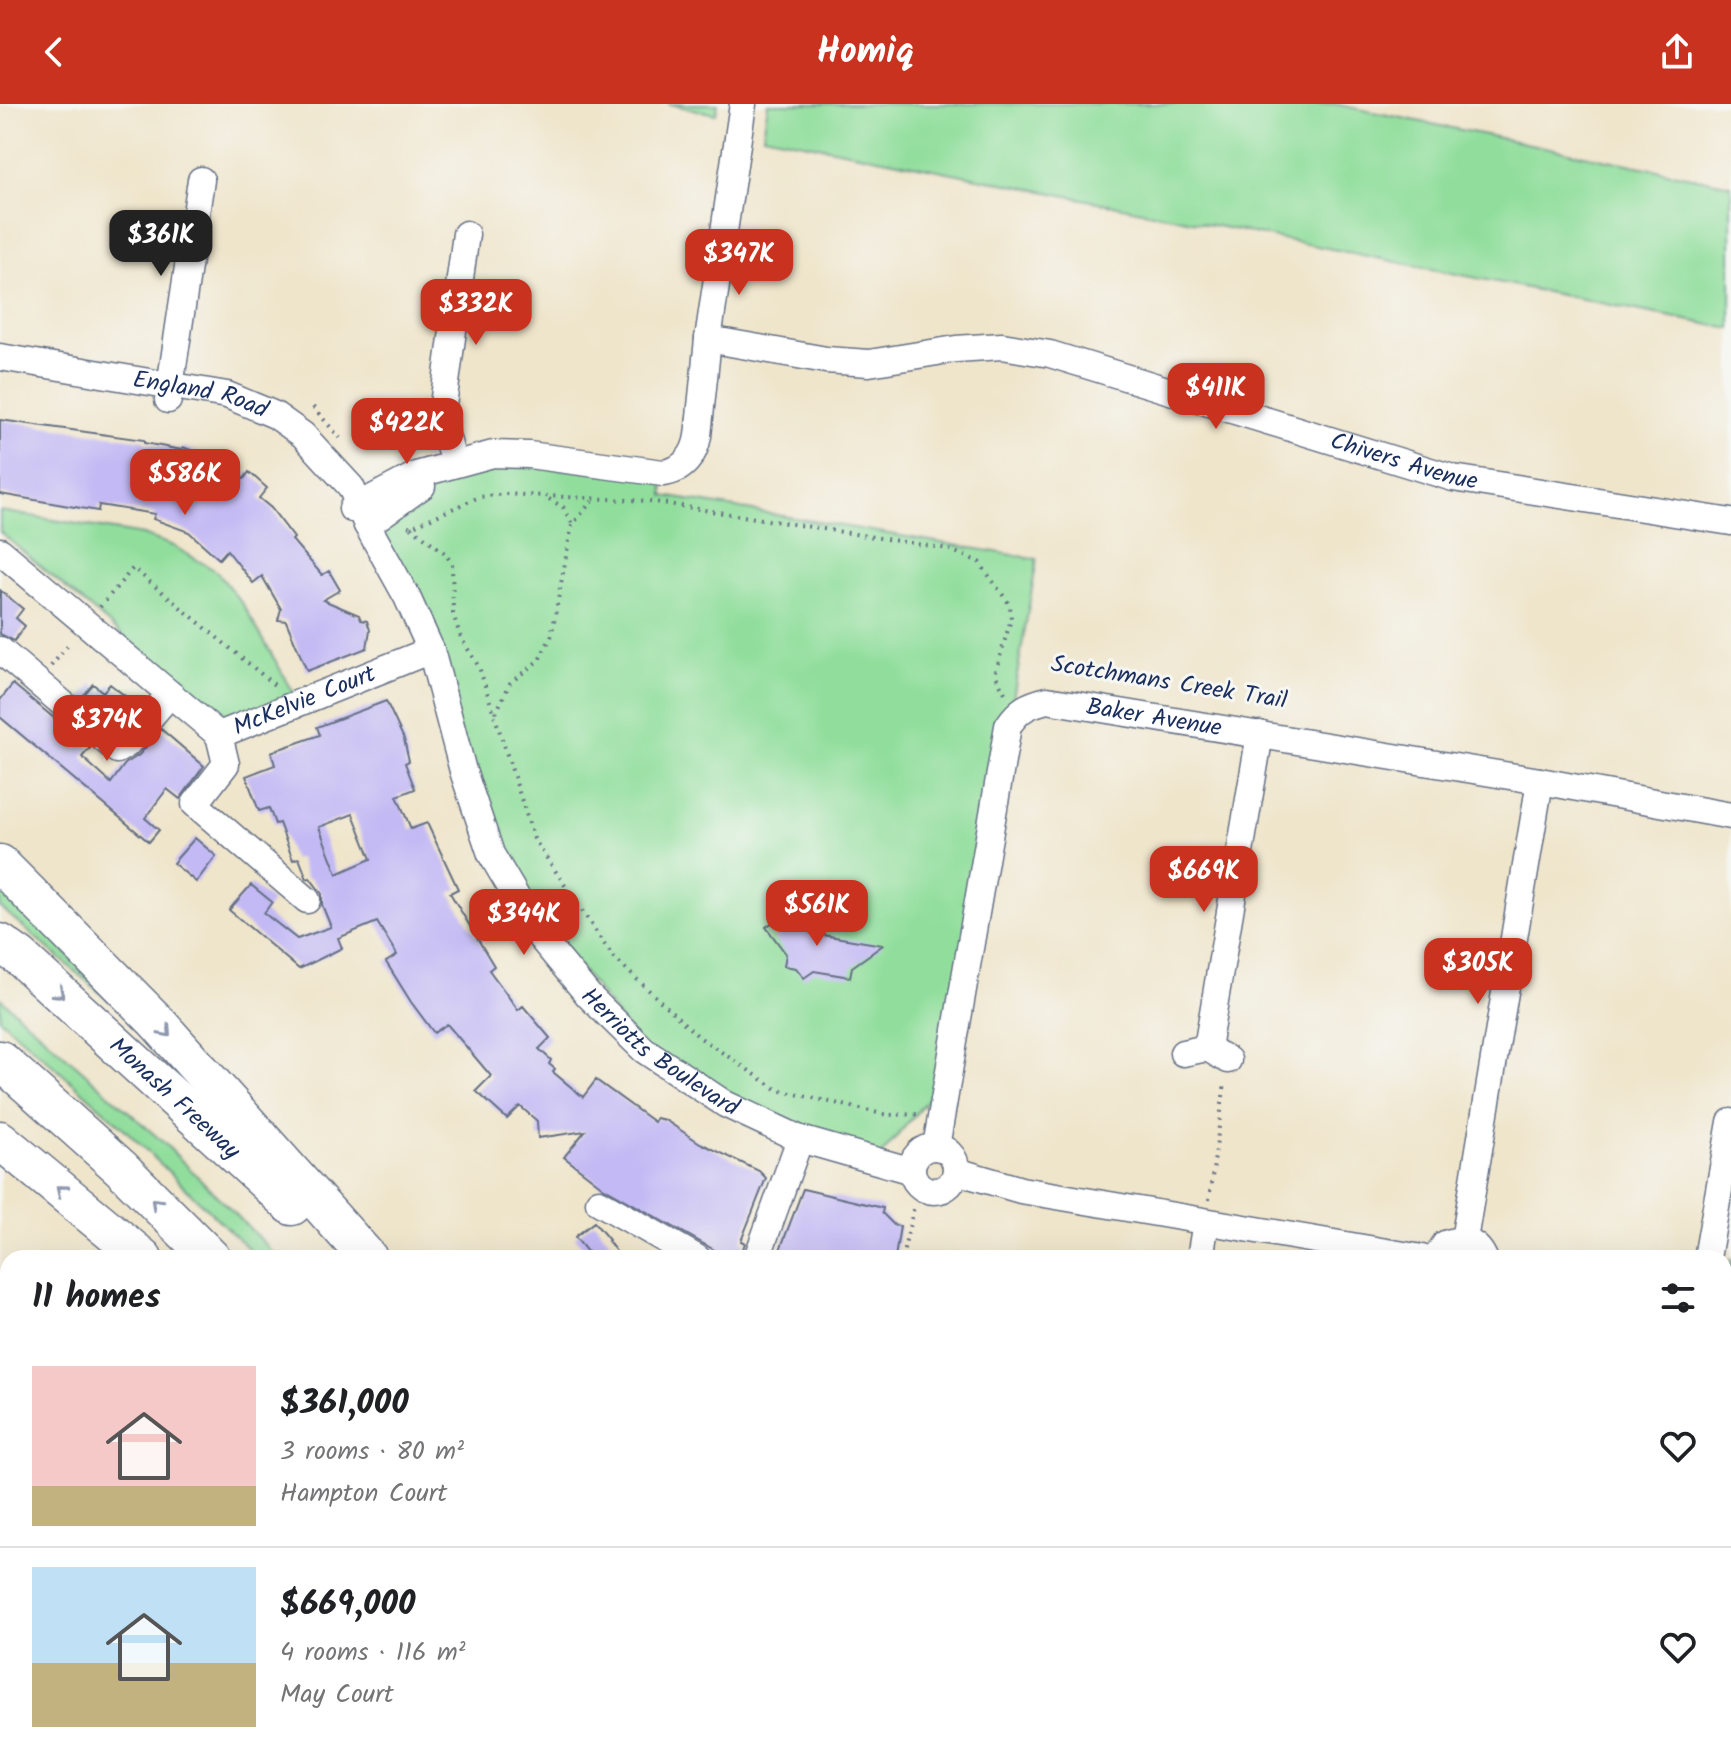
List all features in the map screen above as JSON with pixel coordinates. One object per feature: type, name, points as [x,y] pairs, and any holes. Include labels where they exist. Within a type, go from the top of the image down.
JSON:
[{"type":"highway","points":[[0,864],[156,1021],[361,1250]]},
{"type":"highway","name":"Monash Freeway","points":[[0,943],[20,957],[273,1187],[336,1250]]},
{"type":"highway","points":[[0,1060],[121,1168],[203,1250]]},
{"type":"highway","points":[[0,1140],[133,1250]]},
{"type":"street","points":[[360,513],[454,464],[482,456],[515,453],[663,473],[682,467],[696,447],[708,339],[743,104]]},
{"type":"street","points":[[169,392],[201,180]]},
{"type":"street","points":[[454,464],[446,435],[443,405],[466,234]]},
{"type":"street","name":"Chivers Avenue","points":[[708,339],[826,360],[869,363],[956,349],[1002,346],[1050,354],[1453,478],[1731,522]]},
{"type":"street","name":"England Road","points":[[0,357],[65,375],[169,392],[235,397],[297,441],[360,513]]},
{"type":"street","name":"England Road","points":[[0,373],[65,375]]},
{"type":"street","name":"Herriotts Boulevard","points":[[360,513],[407,597],[431,650],[463,771],[491,854],[540,937],[589,996],[644,1050],[725,1104],[800,1139],[912,1171]]},
{"type":"street","name":"McKelvie Court","points":[[0,551],[219,735],[431,650]]},
{"type":"street","points":[[0,650],[117,750],[127,744],[170,694]]},
{"type":"street","name":"Baker Avenue","points":[[936,1147],[1008,726],[1024,706],[1047,700],[1540,781],[1731,816]]},
{"type":"street","points":[[1206,1054],[1260,734]]},
{"type":"street","points":[[219,735],[226,764],[195,804],[307,900]]},
{"type":"street","points":[[1441,1250],[1445,1244],[1474,1249],[1540,781]]},
{"type":"street","points":[[1708,1250],[1731,1122]]},
{"type":"street","points":[[760,1250],[800,1139]]},
{"type":"street","points":[[936,1147],[948,1152],[956,1164],[950,1184],[938,1191],[924,1189],[913,1178],[912,1171],[918,1153],[936,1147]]},
{"type":"street","points":[[956,1171],[1021,1190],[1374,1250]]},
{"type":"street","points":[[599,1202],[683,1250]]},
{"type":"street","points":[[1201,1250],[1206,1222]]},
{"type":"path","name":"Scotchmans Creek Trail","points":[[411,527],[479,497],[505,494],[649,501],[948,549],[979,562],[1010,605],[1011,619],[995,674],[1004,693],[1015,688]]},
{"type":"path","points":[[543,497],[563,507],[572,525]]},
{"type":"path","points":[[496,713],[510,683],[539,660],[551,637],[572,525],[594,500]]},
{"type":"path","points":[[397,521],[411,527],[445,553],[452,564],[453,614],[461,638],[479,667],[496,713],[534,839],[613,957],[699,1037],[778,1090],[887,1115],[942,1113]]},
{"type":"path","points":[[37,682],[133,568],[279,688],[286,709]]},
{"type":"path","points":[[1206,1054],[1206,1222]]},
{"type":"path","points":[[904,1250],[914,1207]]},
{"type":"green space","points":[[668,104],[718,104],[716,114]]},
{"type":"green space","points":[[768,104],[1334,104],[1731,185],[1731,329],[763,135]]},
{"type":"green space","points":[[454,464],[663,473],[664,496],[1037,559],[948,1075],[876,1161],[800,1139],[644,1050],[491,854],[431,650],[367,525]]},
{"type":"green space","points":[[0,511],[143,535],[173,546],[216,571],[244,606],[295,695],[224,721],[0,532]]},
{"type":"green space","points":[[0,882],[112,1003],[0,907]]},
{"type":"green space","points":[[0,998],[164,1143],[271,1250],[250,1250],[114,1119],[0,1019]]},
{"type":"building","points":[[0,420],[144,440],[144,443],[182,450],[183,447],[209,457],[206,464],[244,479],[249,472],[267,488],[259,498],[271,508],[294,538],[292,540],[322,575],[329,571],[340,590],[323,600],[367,621],[370,630],[367,648],[307,671],[286,621],[278,620],[281,609],[262,576],[253,583],[227,550],[219,559],[189,532],[153,519],[155,514],[99,505],[98,511],[0,494]]},
{"type":"building","points":[[0,590],[23,609],[16,618],[25,626],[14,641],[0,634]]},
{"type":"building","points":[[13,684],[90,748],[82,757],[111,783],[125,764],[139,755],[161,729],[204,766],[180,799],[167,789],[145,818],[159,830],[149,842],[0,717],[0,700]]},
{"type":"building","points":[[93,684],[103,692],[110,684],[134,703],[136,708],[118,730],[81,698]]},
{"type":"building","points":[[386,701],[404,739],[409,761],[405,763],[415,789],[397,796],[411,829],[427,823],[458,889],[450,893],[494,966],[489,970],[518,1010],[523,1006],[550,1038],[539,1049],[551,1060],[549,1064],[555,1069],[553,1072],[583,1097],[596,1080],[654,1122],[656,1118],[665,1120],[700,1143],[759,1171],[766,1178],[741,1241],[745,1243],[743,1249],[714,1250],[603,1187],[564,1157],[585,1131],[538,1138],[537,1121],[520,1106],[507,1119],[476,1091],[491,1076],[447,1024],[434,1033],[411,1002],[386,962],[397,955],[377,922],[338,938],[342,948],[299,969],[229,910],[251,885],[272,902],[264,913],[297,939],[331,927],[322,905],[322,894],[310,878],[307,879],[299,858],[293,860],[279,823],[275,824],[269,808],[259,811],[246,776],[275,765],[271,752],[320,735],[317,727]],"holes":[[[353,814],[371,859],[337,874],[319,827]]]},
{"type":"building","points":[[195,838],[216,856],[196,882],[173,863]]},
{"type":"building","points":[[793,908],[811,933],[883,945],[852,967],[850,977],[814,971],[804,978],[796,968],[784,966],[786,954],[766,927]]},
{"type":"building","points":[[803,1189],[883,1208],[882,1213],[894,1225],[900,1226],[896,1250],[780,1250]]},
{"type":"building","points":[[594,1222],[615,1250],[586,1250],[575,1237]]}]
